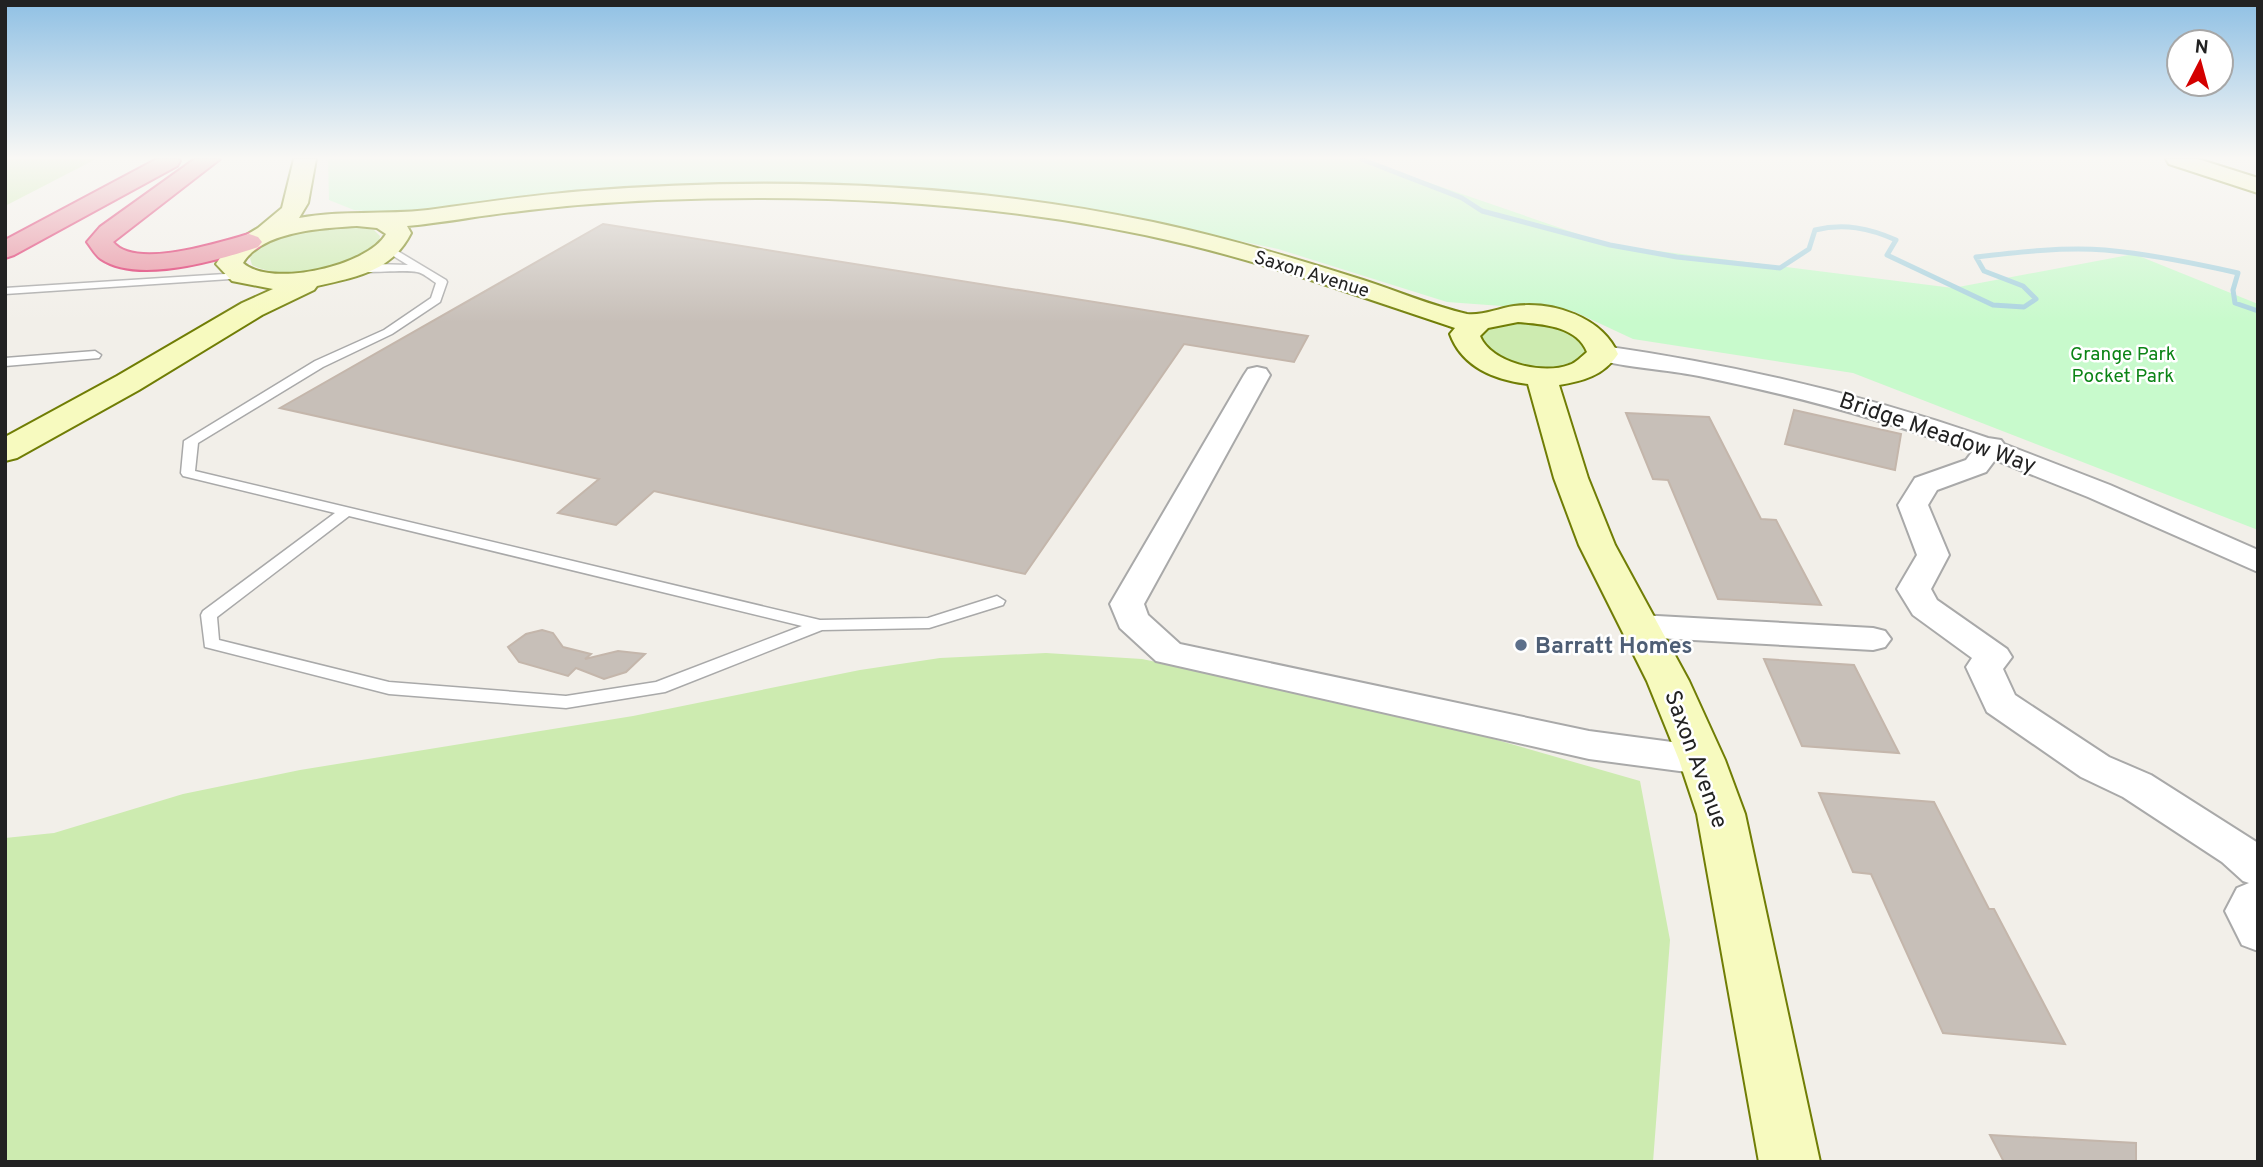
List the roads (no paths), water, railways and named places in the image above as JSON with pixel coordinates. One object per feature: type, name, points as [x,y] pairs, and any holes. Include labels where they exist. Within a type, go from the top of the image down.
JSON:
[{"type":"highway","points":[[5,227],[31,213]]},
{"type":"highway","points":[[5,250],[73,213]]},
{"type":"highway","points":[[134,213],[100,242],[103,251],[113,258],[154,261],[210,254],[256,239]]},
{"type":"street","points":[[292,213],[286,221],[232,256],[229,264],[232,271],[241,276],[286,281],[333,274]]},
{"type":"street","points":[[309,213],[336,220]]},
{"type":"street","name":"Saxon Avenue","points":[[336,220],[376,221],[458,213]]},
{"type":"street","name":"Saxon Avenue","points":[[1048,213],[1149,229],[1222,246],[1300,267],[1471,324]]},
{"type":"street","name":"Saxon Avenue","points":[[333,274],[365,264],[442,216]]},
{"type":"street","points":[[256,239],[303,224],[336,220]]},
{"type":"street","points":[[376,221],[396,228],[399,233],[395,246]]},
{"type":"street","points":[[5,451],[252,309],[333,274]]},
{"type":"street","points":[[1493,316],[1541,316],[1574,325],[1591,334],[1601,345],[1603,354],[1595,366],[1579,373],[1541,376],[1511,372],[1489,364],[1469,350],[1463,340],[1464,333],[1471,324],[1493,316]]},
{"type":"street","name":"Bridge Meadow Way","points":[[1603,354],[1660,360],[1737,374],[1825,394],[1902,416],[1991,446],[2132,503],[2258,562]]},
{"type":"street","points":[[1257,375],[1127,604],[1132,620],[1169,653],[1589,745],[1702,760]]},
{"type":"street","name":"Saxon Avenue","points":[[1541,376],[1571,478],[1597,545],[1668,681],[1702,760],[1721,814],[1782,1108],[1790,1162]]},
{"type":"street","points":[[1991,446],[1976,466],[1926,484],[1913,505],[1933,555],[1914,589],[1925,607],[1994,657],[1984,667],[2000,703],[2095,767],[2137,786],[2237,850],[2258,869]]},
{"type":"street","points":[[1639,626],[1873,639]]},
{"type":"street","points":[[2258,898],[2247,911],[2258,932]]},
{"type":"lane","points":[[395,246],[420,269],[442,282],[436,300],[388,331],[319,364],[191,441],[188,472],[820,625],[929,623],[997,601]]},
{"type":"lane","points":[[333,274],[375,267],[420,269]]},
{"type":"lane","points":[[5,291],[241,276]]},
{"type":"lane","points":[[5,362],[95,355]]},
{"type":"lane","points":[[347,511],[209,614],[211,643],[389,688],[566,702],[659,688],[820,625]]},
{"type":"waterway","points":[[1491,213],[1610,245],[1677,257],[1780,268],[1809,249],[1815,230],[1856,228],[1896,240],[1887,255],[1993,305],[2024,307],[2036,299],[2023,286],[1984,271],[1976,257],[2089,249],[2139,254],[2238,273],[2233,290],[2235,303],[2258,311]]},
{"type":"place","name":"Barratt Homes","points":[[1521,645]]},
{"type":"park label","name":"Grange Park Pocket Park","points":[[2123,364]]}]
